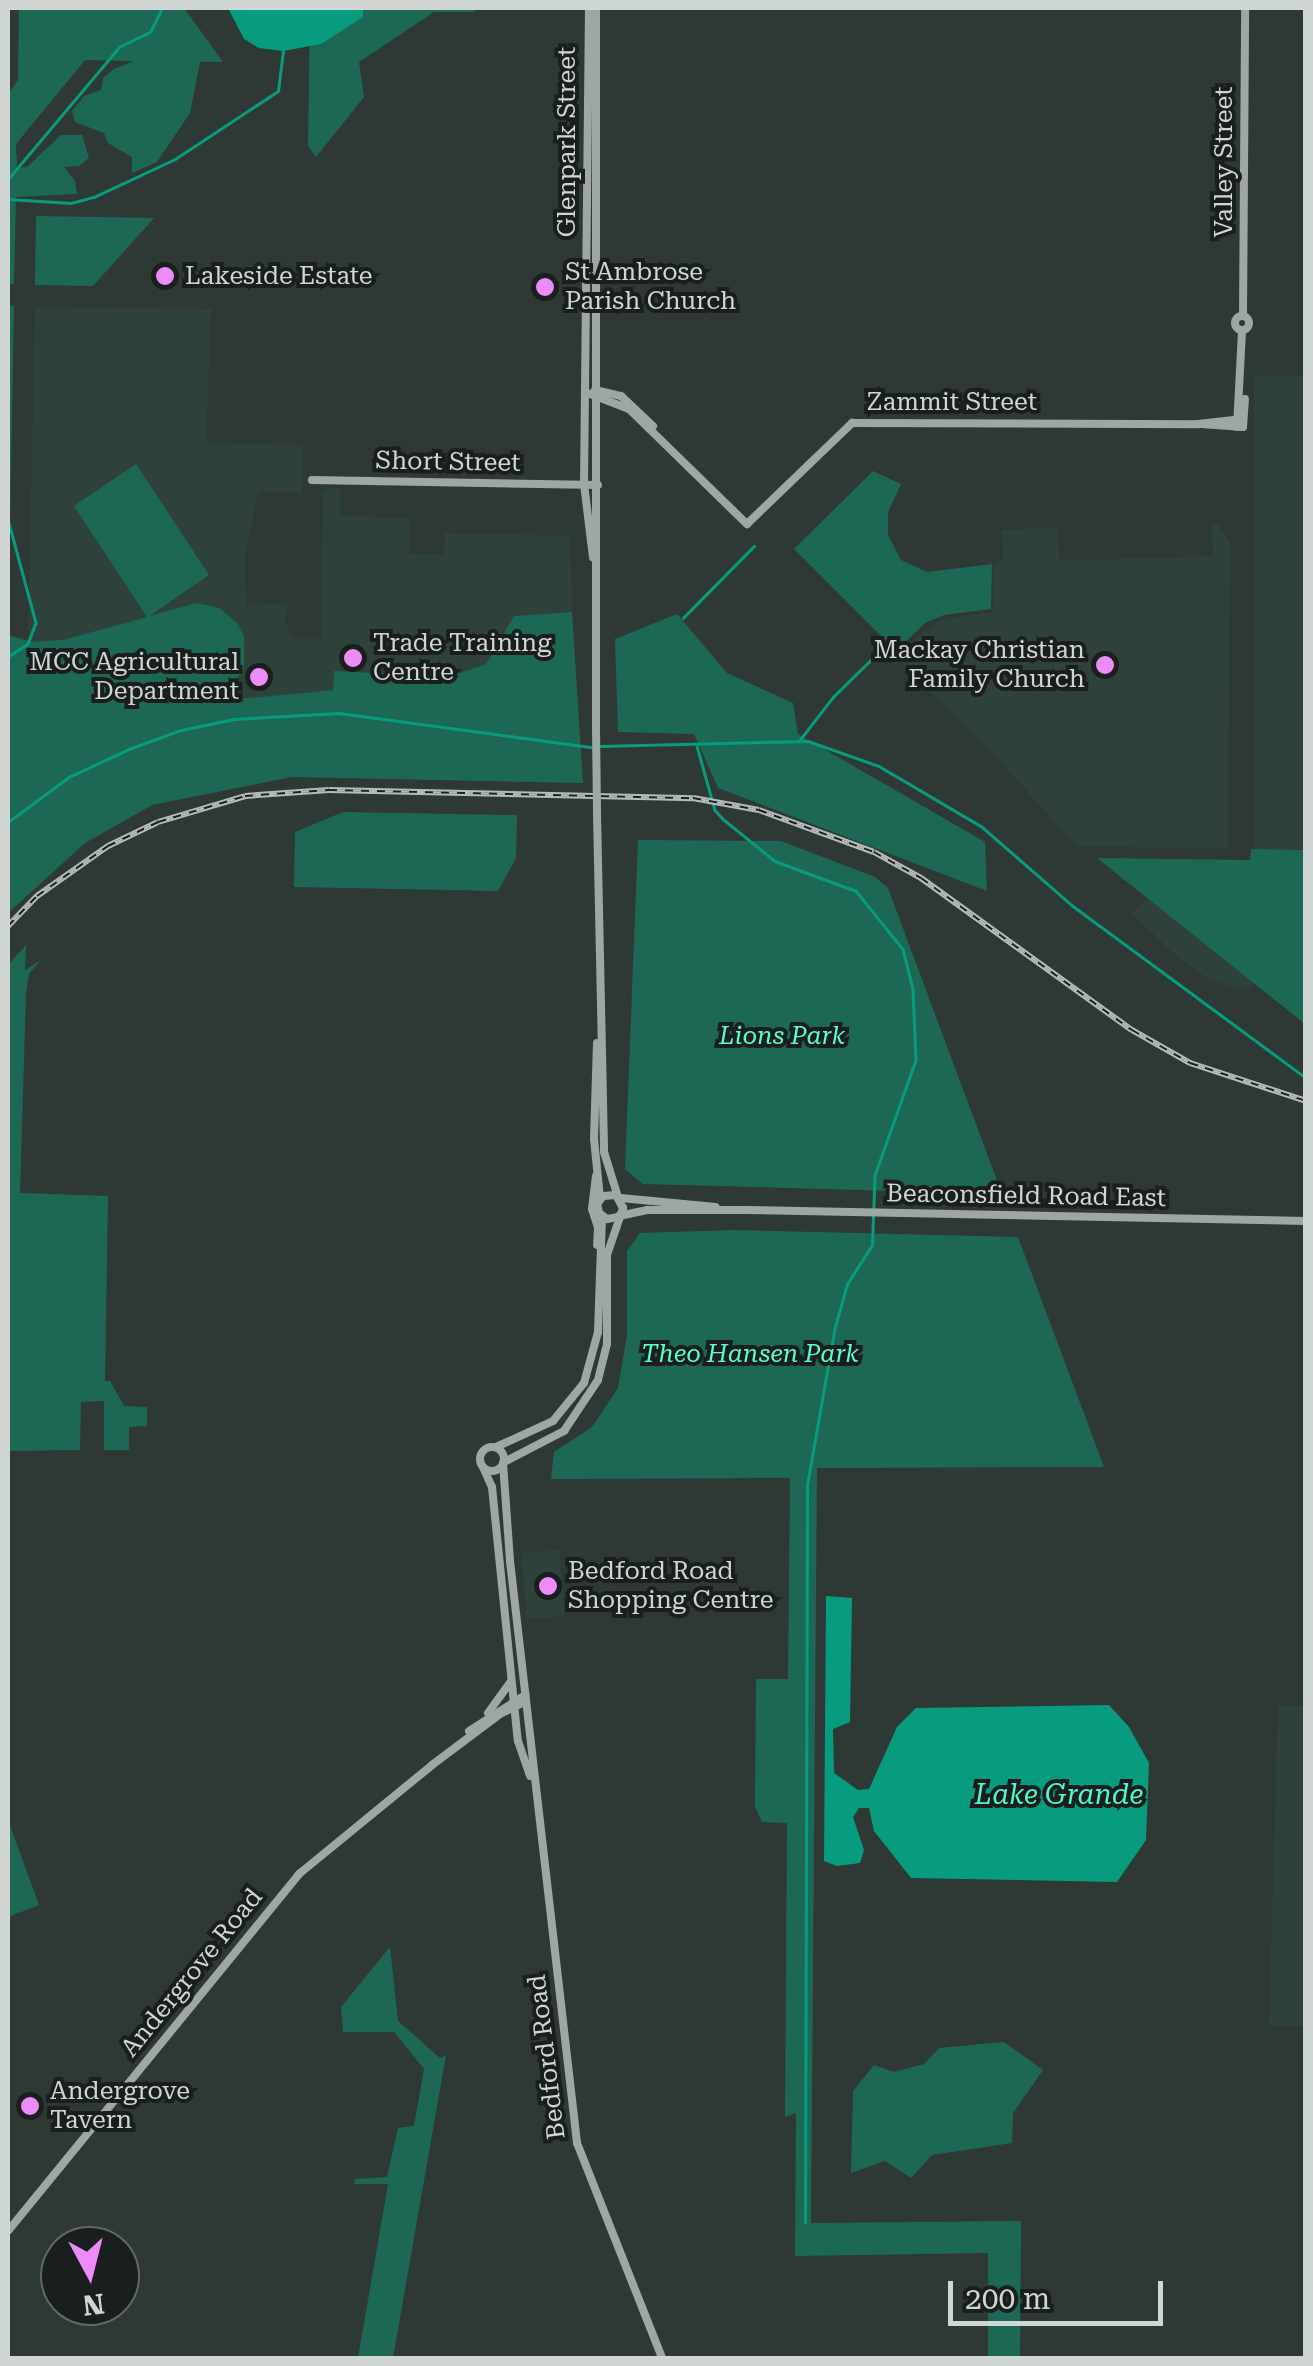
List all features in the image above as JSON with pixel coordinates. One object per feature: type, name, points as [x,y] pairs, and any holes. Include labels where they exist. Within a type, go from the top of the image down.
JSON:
[{"type":"street","name":"Glenpark Street","points":[[592,8],[584,484],[596,576]]},
{"type":"street","name":"Glenpark Street","points":[[592,8],[600,998],[604,1159],[618,1197]]},
{"type":"street","name":"Valley Street","points":[[1240,424],[1242,331],[1235,323],[1243,316],[1244,8]]},
{"type":"street","points":[[585,392],[614,393],[632,404],[662,438]]},
{"type":"street","points":[[598,392],[622,404],[662,438]]},
{"type":"street","points":[[598,419],[612,406],[638,418]]},
{"type":"street","name":"Zammit Street","points":[[662,438],[747,524],[852,423],[1240,424]]},
{"type":"street","name":"Short Street","points":[[312,480],[598,484]]},
{"type":"street","name":"Glenpark Street","points":[[599,1200],[602,1187],[594,1140],[600,998]]},
{"type":"street","points":[[594,1140],[596,1186],[592,1210],[598,1228],[596,1344],[582,1388],[553,1421],[482,1452],[483,1467],[494,1470],[564,1432],[595,1385],[606,1349],[607,1255],[623,1205],[618,1197],[608,1194],[599,1200],[604,1232],[598,1264]]},
{"type":"street","name":"Beaconsfield Road East","points":[[618,1197],[745,1210]]},
{"type":"street","name":"Beaconsfield Road East","points":[[618,1217],[640,1211],[745,1210],[1306,1221]]},
{"type":"street","points":[[600,1215],[618,1217]]},
{"type":"street","points":[[496,1447],[504,1463]]},
{"type":"street","name":"Bedford Road","points":[[504,1463],[502,1486],[577,2143],[662,2358]]},
{"type":"street","name":"Bedford Road","points":[[483,1467],[492,1493],[519,1748],[536,1794]]},
{"type":"street","points":[[482,1721],[511,1679]]},
{"type":"street","name":"Andergrove Road","points":[[8,2231],[299,1874],[482,1721],[525,1698]]},
{"type":"street","name":"Andergrove Road","points":[[432,1764],[513,1703]]},
{"type":"shaded area","points":[[35,307],[211,309],[206,443],[303,445],[302,492],[258,492],[245,555],[246,605],[289,603],[284,619],[294,639],[321,639],[323,493],[328,488],[340,488],[340,515],[409,519],[409,554],[444,555],[445,533],[570,536],[572,612],[514,616],[486,664],[449,677],[334,672],[333,690],[222,702],[126,737],[84,734],[62,715],[56,678],[28,644]]},
{"type":"shaded area","points":[[1254,376],[1305,376],[1305,849],[1254,849]]},
{"type":"shaded area","points":[[1217,524],[1230,542],[1228,849],[1076,846],[994,754],[898,660],[906,647],[940,620],[993,612],[993,563],[1003,562],[1002,530],[1058,527],[1059,561],[1213,556],[1212,525]]},
{"type":"shaded area","points":[[1153,893],[1264,978],[1247,990],[1211,981],[1172,952],[1132,913]]},
{"type":"shaded area","points":[[559,1550],[565,1616],[527,1619],[521,1553]]},
{"type":"shaded area","points":[[1278,1706],[1305,1706],[1305,2026],[1269,2025]]},
{"type":"green space","points":[[19,8],[184,8],[223,62],[200,62],[190,113],[157,162],[132,173],[132,157],[108,143],[104,133],[75,122],[72,111],[84,96],[101,90],[103,78],[114,69],[134,61],[85,60],[16,144],[17,169],[28,166],[61,135],[82,135],[89,158],[79,166],[64,167],[75,181],[77,194],[16,197],[14,284],[8,284],[8,94],[18,80]]},
{"type":"green space","points":[[310,8],[475,8],[475,12],[434,12],[359,62],[364,97],[316,157],[308,146]]},
{"type":"green space","points":[[36,216],[154,218],[93,286],[35,285]]},
{"type":"green space","points":[[8,305],[14,306],[8,635]]},
{"type":"green space","points":[[136,464],[209,575],[149,616],[196,603],[219,608],[237,623],[244,636],[244,669],[220,701],[333,690],[334,671],[449,677],[486,664],[514,616],[572,612],[583,783],[292,777],[152,805],[85,843],[8,913],[8,635],[32,642],[63,640],[147,617],[74,506]]},
{"type":"green space","points":[[873,471],[901,484],[888,512],[888,535],[901,560],[927,572],[992,564],[991,609],[944,615],[925,623],[896,651],[794,549]]},
{"type":"green space","points":[[677,614],[727,673],[793,703],[798,734],[985,842],[987,891],[718,788],[694,734],[618,732],[615,639]]},
{"type":"green space","points":[[343,812],[517,815],[516,858],[498,891],[294,887],[295,832]]},
{"type":"green space","name":"Lions Park","points":[[638,840],[781,841],[875,877],[888,888],[1002,1194],[643,1184],[625,1169]]},
{"type":"green space","points":[[1251,849],[1305,850],[1305,1024],[1097,858],[1250,860]]},
{"type":"green space","points":[[26,945],[25,970],[41,960],[29,974],[26,993],[20,1193],[108,1196],[105,1381],[110,1381],[124,1406],[147,1407],[147,1426],[129,1427],[129,1450],[104,1450],[104,1401],[81,1402],[80,1450],[8,1451],[8,965]]},
{"type":"green space","name":"Theo Hansen Park","points":[[734,1230],[1018,1237],[1104,1467],[817,1468],[811,2223],[1021,2221],[1020,2358],[988,2358],[988,2253],[795,2256],[796,2113],[785,2117],[787,1823],[762,1822],[755,1806],[756,1679],[788,1679],[790,1478],[551,1479],[554,1452],[592,1427],[618,1388],[627,1335],[627,1251],[640,1233]]},
{"type":"green space","points":[[8,1820],[39,1905],[8,1917]]},
{"type":"green space","points":[[390,1947],[398,2021],[440,2058],[446,2055],[393,2358],[358,2358],[388,2184],[354,2184],[355,2179],[387,2177],[398,2128],[414,2126],[424,2069],[394,2032],[343,2032],[341,2007]]},
{"type":"green space","points":[[1004,2042],[1043,2070],[1013,2113],[1012,2143],[932,2155],[911,2178],[885,2161],[851,2173],[853,2091],[874,2065],[894,2072],[924,2064],[939,2048]]},
{"type":"water","points":[[228,8],[363,8],[363,17],[321,44],[283,51],[259,48],[244,39]]},
{"type":"water","name":"Lake Grande","points":[[826,1596],[852,1598],[850,1722],[833,1729],[834,1773],[858,1790],[869,1789],[897,1727],[916,1708],[1109,1705],[1129,1727],[1149,1763],[1146,1840],[1117,1882],[911,1878],[874,1831],[869,1808],[859,1808],[853,1817],[864,1850],[860,1863],[837,1866],[824,1861]]},
{"type":"waterway","points":[[8,179],[119,47],[150,32],[162,8]]},
{"type":"waterway","points":[[8,199],[71,203],[94,197],[175,159],[278,91],[283,51]]},
{"type":"waterway","points":[[8,519],[36,623],[28,644],[8,657]]},
{"type":"waterway","points":[[683,618],[754,546]]},
{"type":"waterway","points":[[799,741],[833,697],[891,640]]},
{"type":"waterway","points":[[8,822],[69,777],[129,749],[181,730],[234,719],[339,713],[592,747]]},
{"type":"waterway","points":[[600,746],[808,741],[879,766],[981,826],[1073,906],[1306,1078]]},
{"type":"waterway","points":[[697,746],[715,810],[723,819],[775,861],[856,891],[903,949],[913,989],[916,1060],[875,1176],[874,1208]]},
{"type":"waterway","points":[[805,2223],[807,1485],[835,1327],[847,1284],[872,1245],[873,1216]]},
{"type":"railway","points":[[8,926],[37,896],[108,846],[158,822],[245,796],[329,790],[693,798],[759,810],[874,852],[921,878],[1132,1030],[1190,1063],[1306,1101]]},
{"type":"place","name":"Lakeside Estate","points":[[165,276]]},
{"type":"place","name":"St Ambrose Parish Church","points":[[545,287]]},
{"type":"place","name":"Trade Training Centre","points":[[353,658]]},
{"type":"place","name":"Mackay Christian Family Church","points":[[1105,665]]},
{"type":"place","name":"MCC Agricultural Department","points":[[259,677]]},
{"type":"place","name":"Bedford Road Shopping Centre","points":[[548,1586]]},
{"type":"place","name":"Andergrove Tavern","points":[[30,2106]]}]
